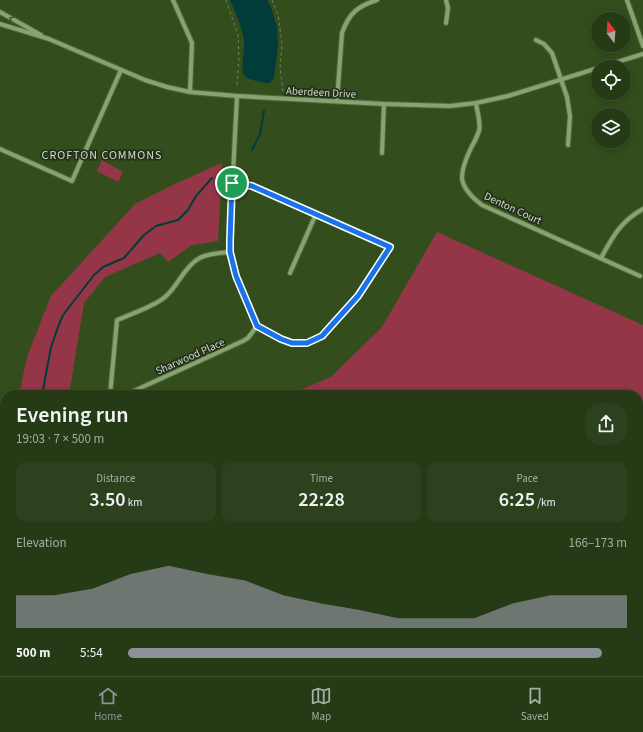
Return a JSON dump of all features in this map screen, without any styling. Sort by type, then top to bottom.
[{"type":"street","points":[[173,0],[192,43],[190,92]]},
{"type":"street","points":[[337,102],[342,33],[345,24],[349,17],[361,6],[377,0]]},
{"type":"street","points":[[446,0],[448,8],[446,23]]},
{"type":"street","points":[[627,0],[643,46]]},
{"type":"street","name":"Aberdeen Drive","points":[[0,12],[49,39],[144,80],[190,92],[337,102],[450,106],[476,103],[508,96],[591,70]]},
{"type":"street","name":"Aberdeen Drive","points":[[0,24],[49,39]]},
{"type":"street","points":[[536,40],[544,44],[552,53],[561,79],[570,116],[568,145]]},
{"type":"street","points":[[624,60],[643,54]]},
{"type":"street","points":[[0,149],[72,181],[121,70]]},
{"type":"street","points":[[232,183],[252,186],[390,247],[358,296],[322,336],[307,343],[292,343],[281,339],[257,326],[236,276],[230,252],[230,232],[232,183],[237,96]]},
{"type":"street","name":"Denton Court","points":[[476,103],[479,129],[478,135],[464,162],[461,176],[462,183],[469,194],[482,204],[640,276]]},
{"type":"street","points":[[382,153],[384,104]]},
{"type":"street","points":[[601,258],[615,233],[623,223],[630,216],[643,209]]},
{"type":"street","points":[[290,274],[316,214]]},
{"type":"street","points":[[111,390],[118,320],[164,298],[171,291],[188,266],[195,260],[211,253],[230,252]]},
{"type":"street","name":"Sharwood Place","points":[[136,390],[243,341],[248,338],[257,326]]},
{"type":"path","points":[[226,0],[238,35],[240,57],[236,86]]},
{"type":"path","points":[[272,0],[278,15],[282,43],[280,67],[283,83],[283,99]]},
{"type":"shaded area","points":[[102,160],[123,172],[118,182],[97,171]]},
{"type":"shaded area","points":[[222,163],[218,241],[192,245],[168,262],[160,253],[105,277],[84,303],[70,390],[20,390],[27,357],[51,296],[135,204]]},
{"type":"shaded area","points":[[437,232],[643,325],[643,390],[299,390],[331,377],[382,327]]},
{"type":"water","points":[[230,0],[267,0],[271,7],[277,27],[278,45],[274,78],[270,83],[252,80],[244,75],[242,68],[244,41]]},
{"type":"waterway","points":[[252,150],[260,134],[264,111]]},
{"type":"waterway","points":[[43,390],[51,347],[63,315],[94,275],[103,267],[124,258],[144,235],[156,226],[178,220],[188,210],[196,196],[212,178]]},
{"type":"district","name":"CROFTON COMMONS","points":[[102,155]]},
{"type":"route","points":[[232,183],[252,186],[390,247],[352,304],[322,336],[314,341],[307,343],[292,343],[281,339],[257,326],[240,288],[230,252],[232,183]]}]
